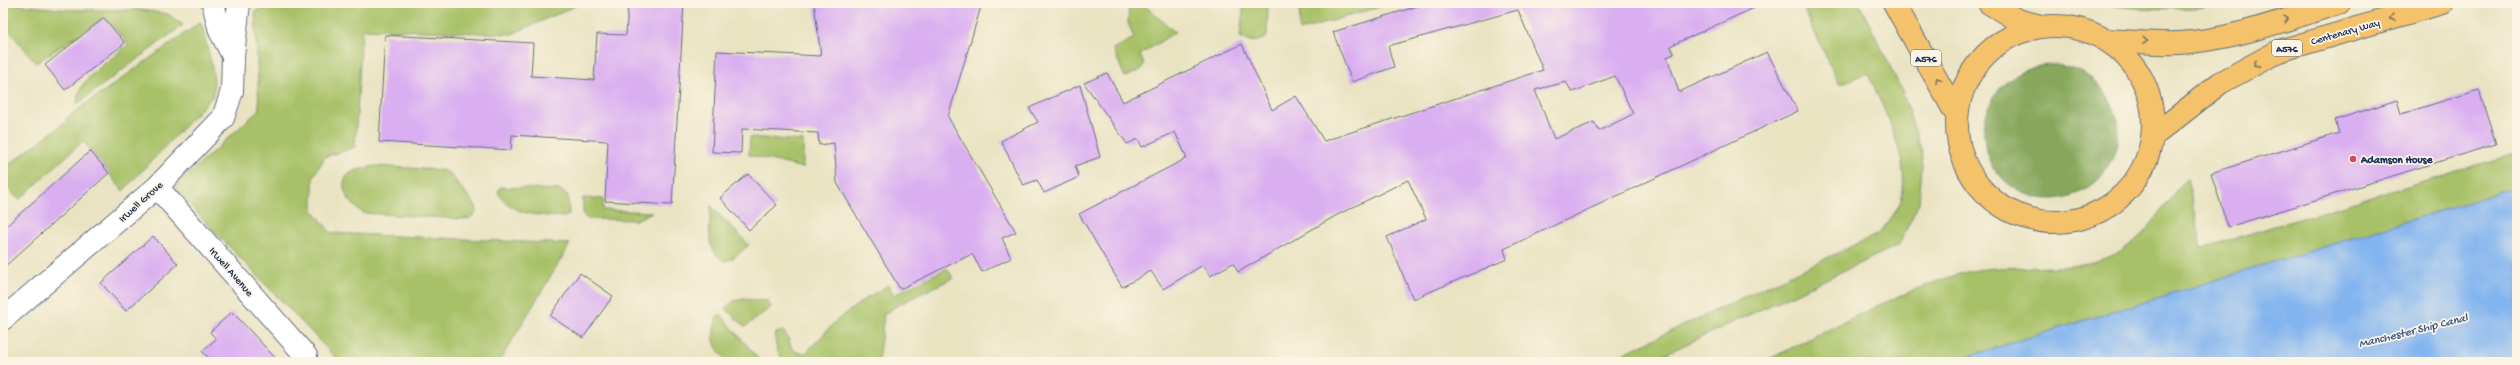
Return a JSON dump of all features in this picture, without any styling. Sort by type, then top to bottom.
[{"type":"main road","name":"A576","points":[[1894,3],[1956,114]]},
{"type":"main road","name":"A576","points":[[1989,3],[2017,20],[2041,26],[2074,28],[2106,40],[2178,43],[2207,40],[2261,27],[2339,3]]},
{"type":"main road","name":"Centenary Way","points":[[2152,137],[2220,83],[2279,51],[2442,3]]},
{"type":"main road","name":"A576","points":[[2041,26],[2010,36],[1983,56],[1965,83],[1956,114],[1959,147],[1972,178],[1990,198],[2013,213],[2039,221],[2065,222],[2091,215],[2114,203],[2132,184],[2146,162],[2152,137],[2152,108],[2143,81],[2128,58],[2106,40]]},
{"type":"street","name":"Irwell Grove","points":[[213,3],[220,31],[233,56]]},
{"type":"street","name":"Irwell Grove","points":[[3,319],[157,187],[223,118],[232,91],[233,56],[239,3]]},
{"type":"street","name":"Irwell Avenue","points":[[157,187],[306,356]]},
{"type":"green space","points":[[3,3],[70,10],[141,10],[168,14],[183,25],[77,104],[78,95],[82,86],[96,70],[128,44],[105,17],[36,63],[3,23]]},
{"type":"green space","points":[[281,3],[582,3],[512,34],[362,29],[355,147],[325,157],[313,177],[313,210],[331,233],[570,244],[499,362],[340,362],[173,188],[259,110],[255,11]]},
{"type":"green space","points":[[1129,3],[1145,3],[1144,5],[1175,32],[1140,55],[1144,64],[1141,70],[1125,77],[1113,49],[1134,38],[1128,23]]},
{"type":"green space","points":[[1244,3],[1268,3],[1267,37],[1253,42],[1240,37]]},
{"type":"green space","points":[[1300,3],[1392,3],[1299,31]]},
{"type":"green space","points":[[1801,3],[1859,3],[1902,91],[1923,156],[1919,203],[1899,245],[1648,362],[1605,362],[1880,233],[1899,206],[1902,196],[1903,181],[1899,149],[1894,133],[1868,73],[1839,84]]},
{"type":"green space","points":[[2094,3],[2258,3],[2196,8],[2155,9]]},
{"type":"green space","points":[[201,22],[213,71],[214,89],[212,97],[123,191],[83,141],[19,200],[3,183],[3,169],[67,121],[65,119]]},
{"type":"green space","points":[[2051,65],[2070,68],[2082,73],[2098,85],[2110,101],[2115,113],[2118,132],[2115,151],[2110,163],[2098,179],[2082,191],[2070,196],[2051,199],[2032,196],[2020,191],[2004,179],[1992,163],[1987,151],[1984,132],[1987,113],[1992,101],[2004,85],[2020,73],[2032,68]]},
{"type":"green space","points":[[750,137],[803,141],[803,168],[749,155]]},
{"type":"green space","points":[[2517,153],[2517,187],[1950,362],[1763,362],[1884,303],[1909,292],[1959,274],[1982,269],[2072,266],[2094,262],[2115,254],[2135,241],[2142,234],[2187,178],[2202,248]]},
{"type":"green space","points":[[374,166],[441,170],[449,173],[476,206],[477,212],[470,218],[462,219],[363,213],[351,202],[345,192],[344,181],[352,172]]},
{"type":"green space","points":[[500,187],[560,190],[568,195],[569,214],[565,217],[546,216],[519,210],[504,200],[498,192]]},
{"type":"green space","points":[[583,198],[603,199],[603,210],[652,212],[636,220],[590,219],[585,217],[583,212]]},
{"type":"green space","points":[[711,206],[749,245],[733,258],[725,261],[718,257],[711,244],[709,229]]},
{"type":"green space","points":[[947,268],[953,278],[898,305],[884,314],[878,362],[786,362],[778,353],[775,341],[776,333],[783,331],[796,352],[806,353],[835,322],[862,301],[888,285],[893,295]]},
{"type":"green space","points":[[743,299],[768,301],[771,307],[745,327],[725,308],[734,301]]},
{"type":"green space","points":[[721,315],[761,362],[728,362],[719,351],[714,341],[714,330],[717,316]]},
{"type":"water","name":"Manchester Ship Canal","points":[[2517,187],[2517,362],[1950,362]]},
{"type":"building","points":[[628,3],[684,3],[672,205],[605,201],[608,141],[512,135],[511,150],[379,142],[385,35],[533,43],[531,76],[594,80],[597,34],[626,35]]},
{"type":"building","points":[[814,3],[982,3],[948,117],[1016,232],[1002,238],[1011,258],[982,272],[972,254],[900,289],[837,183],[834,143],[819,145],[818,133],[742,129],[741,153],[712,152],[717,51],[821,56]]},
{"type":"building","points":[[1428,3],[1765,3],[1670,46],[1674,54],[1667,57],[1679,92],[1767,52],[1798,111],[1504,249],[1507,259],[1413,299],[1387,237],[1426,219],[1408,180],[1337,215],[1238,272],[1233,263],[1210,276],[1203,265],[1163,289],[1151,271],[1122,287],[1079,214],[1187,158],[1175,132],[1142,147],[1138,139],[1127,144],[1084,83],[1107,73],[1123,102],[1242,44],[1272,110],[1296,96],[1324,141],[1543,70],[1518,10],[1388,46],[1394,67],[1352,82],[1333,32]],"holes":[[[1615,76],[1633,114],[1599,131],[1594,122],[1554,139],[1535,90],[1566,82],[1572,92]]]},
{"type":"building","points":[[104,18],[125,43],[65,90],[45,65]]},
{"type":"building","points":[[1080,85],[1100,157],[1075,166],[1079,177],[1044,193],[1037,180],[1023,185],[1001,141],[1038,122],[1029,108]]},
{"type":"building","name":"Adamson House","points":[[2479,90],[2496,144],[2228,227],[2211,173],[2339,133],[2335,120],[2397,100],[2401,114]]},
{"type":"building","points":[[90,151],[109,173],[3,268],[3,229]]},
{"type":"building","points":[[748,174],[777,205],[749,230],[720,198]]},
{"type":"building","points":[[153,236],[178,264],[126,311],[101,283]]},
{"type":"building","points":[[580,273],[613,296],[583,338],[550,316]]},
{"type":"building","points":[[232,312],[279,362],[212,362],[202,351],[216,339],[210,332]]},
{"type":"place","name":"Adamson House","points":[[2353,159]]}]
